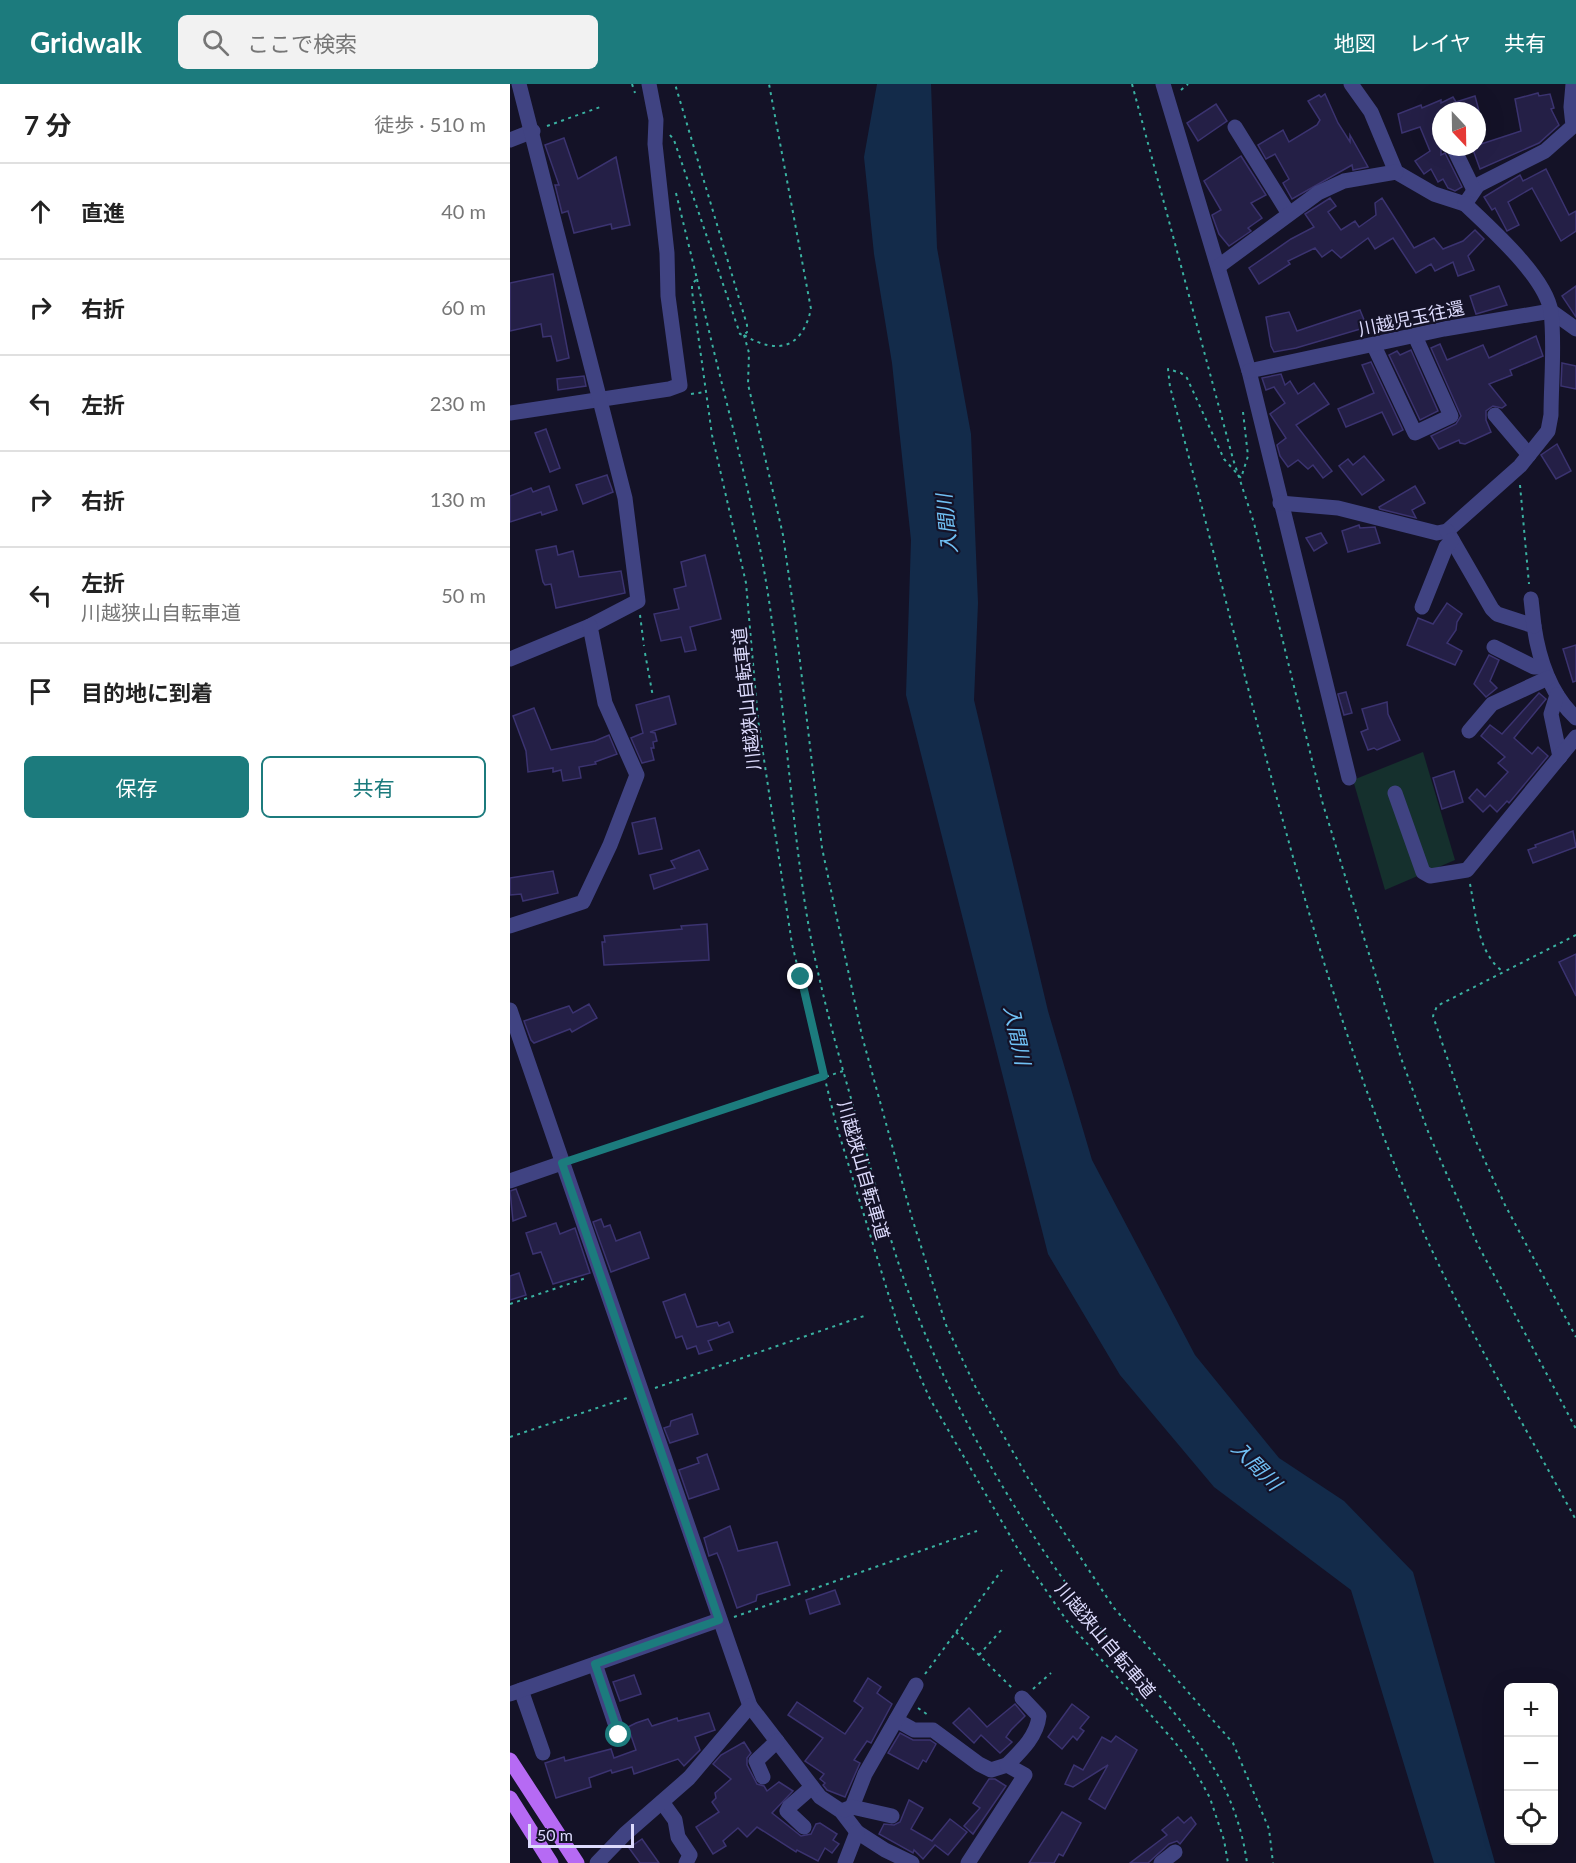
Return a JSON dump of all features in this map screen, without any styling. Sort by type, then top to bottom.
[{"type":"main road","points":[[510,1761],[577,1863]]},
{"type":"main road","points":[[510,1798],[551,1863]]},
{"type":"street","points":[[510,659],[590,626],[638,601],[625,498],[598,398],[533,131],[519,84]]},
{"type":"street","points":[[510,413],[669,389],[680,385],[681,376],[668,297],[667,253],[655,144],[656,120],[649,84]]},
{"type":"street","points":[[1163,84],[1220,266],[1249,371],[1348,778]]},
{"type":"street","points":[[1351,84],[1371,112],[1396,172]]},
{"type":"street","points":[[1465,204],[1474,190],[1489,177],[1545,151],[1575,126],[1571,107],[1573,84]]},
{"type":"street","points":[[1235,127],[1289,214]]},
{"type":"street","points":[[510,140],[533,131]]},
{"type":"street","points":[[1457,156],[1474,190]]},
{"type":"street","points":[[1220,266],[1332,185],[1370,175],[1396,172],[1434,194],[1465,204],[1536,281],[1551,311],[1551,415],[1548,431],[1525,460],[1449,536],[1422,607]]},
{"type":"street","points":[[1551,311],[1576,329]]},
{"type":"street","name":"川越児玉往還","points":[[1249,371],[1415,336],[1551,311]]},
{"type":"street","points":[[1374,346],[1415,433],[1451,416],[1415,336]]},
{"type":"street","points":[[1495,415],[1525,460]]},
{"type":"street","points":[[1280,503],[1338,508],[1449,536],[1492,609],[1534,626]]},
{"type":"street","points":[[1531,599],[1534,626],[1546,672],[1557,695],[1576,718]]},
{"type":"street","points":[[510,926],[583,902],[610,845],[638,775],[604,703],[590,626]]},
{"type":"street","points":[[1494,646],[1546,672]]},
{"type":"street","points":[[1469,730],[1492,704],[1546,672]]},
{"type":"street","points":[[1557,695],[1552,704],[1551,714],[1560,757]]},
{"type":"street","points":[[1395,793],[1423,872],[1430,876],[1467,870],[1576,737]]},
{"type":"street","points":[[510,1010],[750,1706],[820,1797],[847,1809],[892,1816]]},
{"type":"street","points":[[510,1182],[562,1163]]},
{"type":"street","points":[[543,1753],[516,1692],[719,1620]]},
{"type":"street","points":[[595,1664],[619,1735]]},
{"type":"street","points":[[847,1809],[916,1685]]},
{"type":"street","points":[[896,1720],[914,1730],[933,1730],[979,1764],[991,1770],[1007,1765],[1026,1746],[1038,1721],[1039,1716],[1022,1698]]},
{"type":"street","points":[[597,1863],[625,1834],[689,1778],[750,1706]]},
{"type":"street","points":[[763,1777],[756,1761],[777,1742]]},
{"type":"street","points":[[968,1863],[1023,1782],[1025,1775],[1007,1765]]},
{"type":"street","points":[[804,1827],[787,1811],[812,1787]]},
{"type":"street","points":[[662,1802],[675,1820],[678,1837],[690,1855],[686,1863]]},
{"type":"street","points":[[847,1809],[857,1832],[885,1850],[912,1863]]},
{"type":"street","points":[[845,1863],[857,1832]]},
{"type":"street","points":[[1161,1863],[1175,1852]]},
{"type":"path","points":[[675,84],[747,325],[747,332],[744,335],[749,353],[748,384],[783,535],[822,848],[862,1036],[912,1218],[946,1325],[976,1388],[1028,1478],[1114,1608],[1233,1743],[1269,1829],[1273,1863]]},
{"type":"path","points":[[664,135],[671,136],[674,140],[740,334],[758,344],[780,348],[794,341],[807,327],[811,309],[770,84]]},
{"type":"path","points":[[1132,84],[1233,459],[1241,478],[1322,801],[1401,1058],[1429,1134],[1478,1245],[1576,1429]]},
{"type":"path","points":[[533,131],[603,106]]},
{"type":"path","name":"川越狭山自転車道","points":[[675,191],[697,279],[692,284],[692,291],[712,435],[746,583],[759,720],[785,904],[824,1076],[900,1332],[930,1400],[1019,1551],[1067,1621],[1174,1740],[1192,1765],[1210,1798],[1224,1840],[1228,1863]]},
{"type":"path","points":[[697,279],[758,536],[773,624],[792,810],[806,907],[843,1071],[913,1305],[944,1379],[971,1430],[1051,1562],[1090,1616],[1185,1724],[1215,1766],[1240,1826],[1247,1863]]},
{"type":"path","points":[[1241,478],[1224,459],[1187,378],[1181,373],[1168,369],[1170,387],[1223,597],[1333,994],[1392,1159],[1460,1308],[1576,1520]]},
{"type":"path","points":[[687,395],[706,392]]},
{"type":"path","points":[[1241,478],[1248,456],[1242,405]]},
{"type":"path","points":[[1525,460],[1520,489],[1531,599]]},
{"type":"path","points":[[638,601],[644,646]]},
{"type":"path","points":[[645,653],[653,697]]},
{"type":"path","points":[[1467,870],[1485,951],[1490,962],[1502,971]]},
{"type":"path","points":[[1576,935],[1437,1006],[1433,1016],[1474,1137],[1496,1186],[1576,1337]]},
{"type":"path","points":[[562,1163],[803,1082],[843,1071]]},
{"type":"path","points":[[510,1305],[600,1273]]},
{"type":"path","points":[[510,1437],[864,1316]]},
{"type":"path","points":[[719,1620],[977,1532]]},
{"type":"path","points":[[916,1685],[1002,1570]]},
{"type":"path","points":[[979,1655],[1004,1626]]},
{"type":"path","points":[[956,1632],[1022,1698],[1051,1673]]},
{"type":"path","points":[[907,1702],[936,1720]]},
{"type":"green space","points":[[1423,752],[1455,860],[1385,890],[1353,780]]},
{"type":"water","name":"入間川","points":[[877,84],[931,84],[937,248],[971,434],[978,603],[974,700],[1048,1011],[1092,1160],[1195,1355],[1279,1458],[1344,1501],[1413,1572],[1495,1863],[1434,1863],[1351,1590],[1214,1487],[1120,1375],[1048,1254],[906,695],[911,540],[892,363],[874,254],[864,157]]},
{"type":"building","points":[[1538,93],[1539,96],[1550,94],[1554,108],[1551,109],[1559,125],[1539,143],[1480,169],[1475,156],[1486,156],[1486,142],[1521,131],[1515,99]]},
{"type":"building","points":[[1325,94],[1338,123],[1350,142],[1350,135],[1368,167],[1353,170],[1352,165],[1292,199],[1283,183],[1289,179],[1275,154],[1266,159],[1258,145],[1283,130],[1289,142],[1317,125],[1320,120],[1308,101]]},
{"type":"building","points":[[1475,96],[1477,102],[1456,102]]},
{"type":"building","points":[[1453,97],[1456,102],[1443,102]]},
{"type":"building","points":[[1216,104],[1227,121],[1198,141],[1187,123]]},
{"type":"building","points":[[1432,104],[1432,156],[1446,156],[1462,187],[1455,191],[1448,188],[1443,179],[1438,182],[1431,169],[1424,174],[1415,161],[1430,151],[1420,127],[1402,133],[1398,114],[1421,105],[1422,108]]},
{"type":"building","points":[[564,138],[578,179],[616,157],[630,225],[612,229],[611,224],[574,233],[568,211],[562,213],[555,185],[559,185],[545,145]]},
{"type":"building","points":[[1241,156],[1266,195],[1251,203],[1262,218],[1248,228],[1251,231],[1229,246],[1219,234],[1212,215],[1221,210],[1204,181]]},
{"type":"building","points":[[1546,169],[1569,215],[1576,211],[1576,231],[1561,241],[1532,188],[1508,202],[1519,225],[1507,231],[1495,208],[1492,210],[1484,197],[1520,175],[1523,181]]},
{"type":"building","points":[[1330,198],[1336,206],[1328,212],[1341,230],[1355,221],[1359,227],[1376,215],[1375,203],[1382,198],[1414,248],[1434,238],[1443,249],[1463,241],[1475,230],[1484,239],[1468,256],[1474,270],[1458,276],[1453,262],[1435,271],[1431,264],[1416,273],[1393,238],[1375,249],[1368,238],[1341,258],[1332,250],[1322,257],[1315,248],[1288,261],[1290,264],[1259,284],[1249,268],[1291,239],[1314,227],[1305,214]]},
{"type":"building","points":[[553,274],[569,358],[557,361],[551,336],[543,337],[541,324],[510,331],[510,283]]},
{"type":"building","points":[[1499,286],[1507,305],[1476,314],[1470,296]]},
{"type":"building","points":[[1576,286],[1576,317],[1562,296]]},
{"type":"building","points":[[1360,310],[1367,327],[1296,348],[1274,352],[1271,346],[1266,317],[1289,312],[1297,331]]},
{"type":"building","points":[[1536,336],[1543,356],[1510,370],[1512,375],[1489,384],[1506,405],[1502,408],[1493,406],[1486,411],[1486,420],[1491,432],[1465,444],[1460,443],[1459,440],[1439,449],[1431,436],[1456,424],[1461,416],[1431,348],[1440,344],[1447,360],[1483,345],[1489,358]]},
{"type":"building","points":[[1411,350],[1438,411],[1420,420],[1389,355],[1397,351],[1400,355]]},
{"type":"building","points":[[1371,362],[1403,430],[1393,435],[1382,412],[1346,427],[1338,409],[1374,393],[1362,365]]},
{"type":"building","points":[[1562,363],[1576,366],[1576,389],[1561,386]]},
{"type":"building","points":[[1281,374],[1285,385],[1290,381],[1298,394],[1314,383],[1329,404],[1296,425],[1332,471],[1323,478],[1313,465],[1308,469],[1298,460],[1288,467],[1280,456],[1277,445],[1286,438],[1270,414],[1285,403],[1274,387],[1266,390],[1262,378]]},
{"type":"building","points":[[584,376],[586,386],[558,390],[557,379]]},
{"type":"building","points":[[546,429],[560,468],[550,472],[535,433]]},
{"type":"building","points":[[1557,444],[1571,471],[1556,479],[1541,455]]},
{"type":"building","points":[[1364,456],[1384,480],[1362,495],[1339,466],[1348,459],[1353,465]]},
{"type":"building","points":[[607,475],[613,492],[583,504],[576,485]]},
{"type":"building","points":[[549,486],[557,510],[542,515],[541,512],[510,522],[510,496],[531,488],[533,492]]},
{"type":"building","points":[[1415,486],[1425,503],[1412,510],[1416,518],[1380,509],[1379,507]]},
{"type":"building","points":[[1359,525],[1360,528],[1375,527],[1380,543],[1348,552],[1342,531]]},
{"type":"building","points":[[1321,533],[1327,543],[1314,551],[1306,538]]},
{"type":"building","points":[[556,546],[558,555],[573,551],[579,577],[621,571],[625,593],[556,608],[551,584],[545,585],[543,582],[536,550]]},
{"type":"building","points":[[705,555],[721,619],[690,627],[696,650],[685,652],[681,637],[661,641],[654,614],[679,609],[674,589],[686,586],[681,562]]},
{"type":"building","points":[[1447,603],[1462,614],[1457,622],[1456,630],[1447,643],[1462,651],[1455,665],[1407,645],[1418,618],[1433,624]]},
{"type":"building","points":[[1576,645],[1576,681],[1573,682],[1563,649]]},
{"type":"building","points":[[1489,655],[1499,660],[1490,681],[1497,688],[1486,697],[1474,684]]},
{"type":"building","points":[[1346,692],[1352,713],[1344,715],[1338,694]]},
{"type":"building","points":[[1539,693],[1546,699],[1514,738],[1532,754],[1538,747],[1548,756],[1509,803],[1507,801],[1497,812],[1490,805],[1483,812],[1469,798],[1477,789],[1485,797],[1508,772],[1498,763],[1505,757],[1481,736],[1490,725],[1502,734]]},
{"type":"building","points":[[669,696],[676,724],[650,732],[655,733],[657,741],[653,742],[654,748],[651,748],[654,760],[642,763],[631,738],[643,733],[636,705]]},
{"type":"building","points":[[1387,702],[1388,714],[1400,740],[1377,750],[1374,748],[1368,750],[1361,732],[1368,729],[1362,709]]},
{"type":"building","points":[[534,708],[551,750],[595,741],[609,735],[617,754],[595,762],[596,764],[579,767],[581,778],[563,781],[561,770],[553,772],[553,768],[528,772],[526,751],[513,716]]},
{"type":"building","points":[[1454,771],[1463,802],[1442,809],[1433,778]]},
{"type":"building","points":[[655,818],[662,849],[639,854],[632,823]]},
{"type":"building","points":[[1573,831],[1576,847],[1533,863],[1528,850],[1536,847],[1535,845]]},
{"type":"building","points":[[699,850],[708,869],[654,889],[650,875],[675,868],[671,861]]},
{"type":"building","points":[[553,871],[558,893],[523,901],[521,894],[510,895],[510,878]]},
{"type":"building","points":[[707,924],[709,960],[604,965],[602,942],[605,942],[604,936],[682,929],[681,926]]},
{"type":"building","points":[[1576,954],[1576,996],[1559,962]]},
{"type":"building","points":[[589,1004],[597,1018],[572,1032],[570,1029],[534,1043],[531,1040],[524,1021],[569,1006],[573,1013]]},
{"type":"building","points":[[516,1189],[526,1216],[513,1221],[510,1191]]},
{"type":"building","points":[[601,1219],[604,1227],[610,1225],[616,1241],[640,1232],[649,1258],[611,1272],[593,1222]]},
{"type":"building","points":[[556,1223],[560,1234],[575,1228],[590,1273],[553,1284],[541,1252],[533,1254],[526,1233]]},
{"type":"building","points":[[519,1273],[526,1295],[510,1300],[510,1276]]},
{"type":"building","points":[[685,1294],[697,1327],[717,1322],[719,1326],[729,1322],[733,1332],[708,1341],[712,1350],[699,1354],[696,1346],[687,1349],[682,1336],[676,1338],[663,1302]]},
{"type":"building","points":[[692,1414],[698,1434],[670,1443],[664,1428],[670,1426],[671,1421]]},
{"type":"building","points":[[707,1454],[719,1489],[689,1499],[679,1470],[699,1463],[697,1458]]},
{"type":"building","points":[[730,1526],[738,1551],[777,1542],[790,1585],[757,1595],[756,1601],[737,1608],[717,1553],[709,1556],[704,1538]]},
{"type":"building","points":[[835,1590],[840,1604],[810,1614],[806,1600]]},
{"type":"building","points":[[634,1675],[641,1694],[620,1701],[613,1682]]},
{"type":"building","points":[[868,1678],[881,1687],[877,1693],[892,1704],[871,1743],[867,1741],[854,1760],[860,1763],[845,1797],[827,1790],[823,1785],[825,1783],[820,1779],[824,1774],[805,1761],[823,1738],[788,1715],[797,1702],[845,1734],[863,1708],[854,1701]]},
{"type":"building","points":[[1015,1704],[1025,1716],[1006,1737],[1012,1742],[1000,1753],[981,1735],[974,1743],[953,1723],[969,1708],[987,1727]]},
{"type":"building","points":[[1072,1704],[1089,1717],[1080,1728],[1084,1731],[1077,1740],[1073,1736],[1062,1749],[1048,1737]]},
{"type":"building","points":[[709,1713],[715,1730],[695,1737],[700,1750],[684,1766],[678,1759],[634,1774],[632,1767],[612,1773],[611,1770],[589,1778],[591,1787],[556,1798],[545,1763],[564,1757],[565,1761],[611,1749],[614,1758],[636,1750],[628,1727],[636,1723],[648,1719],[652,1726],[677,1718],[678,1721]]},
{"type":"building","points":[[900,1733],[913,1740],[930,1740],[936,1744],[926,1762],[923,1760],[918,1769],[888,1753]]},
{"type":"building","points":[[1116,1736],[1137,1750],[1105,1809],[1089,1799],[1108,1765],[1073,1787],[1065,1784],[1074,1765],[1083,1770],[1102,1737],[1111,1742]]},
{"type":"building","points":[[744,1742],[751,1753],[747,1758],[747,1765],[757,1784],[764,1786],[767,1791],[779,1782],[793,1791],[772,1813],[801,1836],[811,1834],[816,1824],[820,1823],[837,1834],[833,1840],[839,1844],[832,1853],[825,1848],[818,1861],[797,1850],[796,1852],[757,1827],[747,1837],[738,1828],[723,1841],[726,1846],[713,1854],[696,1827],[719,1812],[712,1802],[716,1798],[715,1793],[731,1779],[713,1764],[721,1755]]},
{"type":"building","points":[[989,1779],[995,1779],[1006,1786],[973,1834],[964,1826],[980,1808],[973,1803]]},
{"type":"building","points":[[909,1800],[923,1808],[911,1829],[932,1841],[950,1819],[967,1832],[948,1855],[935,1845],[923,1859],[914,1850],[913,1853],[879,1834],[884,1824],[894,1825],[900,1822]]},
{"type":"building","points":[[1062,1812],[1081,1823],[1063,1856],[1059,1854],[1054,1863],[1029,1863]]},
{"type":"building","points":[[1178,1817],[1184,1823],[1191,1817],[1196,1824],[1180,1844],[1177,1841],[1169,1844],[1148,1863],[1130,1863],[1167,1835],[1162,1830]]},
{"type":"building","points":[[642,1839],[659,1863],[640,1863],[629,1848]]},
{"type":"route","points":[[619,1735],[595,1664],[719,1620],[562,1163],[824,1076],[801,977]]}]
